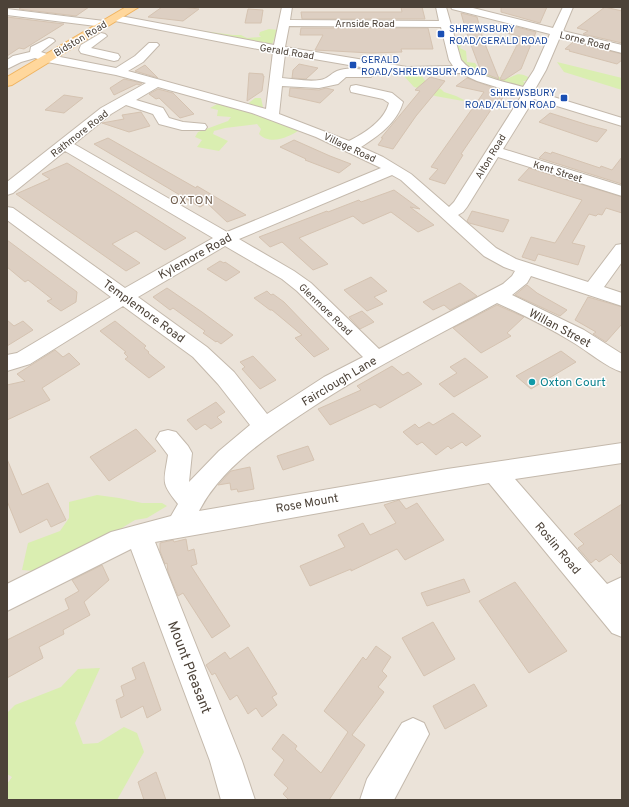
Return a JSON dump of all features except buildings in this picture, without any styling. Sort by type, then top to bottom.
[{"type":"main road","name":"Bidston Road","points":[[9,80],[39,55],[107,26],[134,7]]},
{"type":"street","points":[[272,115],[280,41],[287,7]]},
{"type":"street","points":[[441,7],[456,60],[462,69],[468,73],[486,80],[622,122]]},
{"type":"street","name":"Lorne Road","points":[[456,7],[622,49]]},
{"type":"street","name":"Alton Road","points":[[446,214],[456,209],[461,204],[494,151],[540,70],[568,7]]},
{"type":"street","name":"Gerald Road","points":[[7,12],[279,50],[407,71],[462,69]]},
{"type":"street","points":[[51,17],[44,21],[70,25],[65,31]]},
{"type":"street","name":"Arnside Road","points":[[284,23],[446,24]]},
{"type":"street","points":[[107,26],[84,50],[121,65],[139,59],[147,45]]},
{"type":"street","points":[[7,65],[17,59],[39,55],[38,48],[49,41]]},
{"type":"street","name":"Village Road","points":[[13,49],[39,55],[121,65],[156,83],[272,115],[296,124],[350,147],[406,177],[490,252],[510,263],[622,300]]},
{"type":"street","points":[[276,82],[319,84],[333,81],[339,75],[344,73],[400,77]]},
{"type":"street","name":"Rathmore Road","points":[[7,190],[106,110],[156,83]]},
{"type":"street","points":[[350,147],[370,136],[395,109],[396,102],[387,96],[356,89]]},
{"type":"street","points":[[124,100],[158,111],[164,121],[182,126],[200,127]]},
{"type":"street","name":"Glenmore Road","points":[[64,144],[224,239],[288,275],[304,287],[376,358]]},
{"type":"street","name":"Kent Street","points":[[494,151],[622,191]]},
{"type":"street","name":"Kylemore Road","points":[[7,363],[23,358],[224,239],[393,169]]},
{"type":"street","name":"Templemore Road","points":[[7,212],[210,360],[264,427]]},
{"type":"street","points":[[592,290],[622,249]]},
{"type":"street","name":"Fairclough Lane","points":[[179,526],[198,489],[227,458],[264,427],[332,383],[376,358],[510,288],[520,278],[525,268]]},
{"type":"street","name":"Willan Street","points":[[497,295],[574,334],[610,355],[622,364]]},
{"type":"street","points":[[168,439],[180,453],[176,484],[191,502]]},
{"type":"street","name":"Rose Mount","points":[[10,591],[120,540],[139,535],[179,526],[494,472],[622,453]]},
{"type":"street","name":"Roslin Road","points":[[494,472],[612,596],[622,623]]},
{"type":"street","name":"Mount Pleasant","points":[[139,535],[226,762],[238,800]]},
{"type":"street","points":[[377,800],[379,791],[413,734]]},
{"type":"shaded area","points":[[7,7],[622,7],[622,800],[7,800]]},
{"type":"green space","points":[[269,29],[279,30],[279,34],[274,39],[272,45],[196,30],[241,35],[247,38],[261,37],[259,35],[260,32]]},
{"type":"green space","points":[[456,42],[462,42],[460,48],[466,51],[467,62],[475,63],[481,71],[503,78],[521,74],[530,78],[529,81],[523,81],[526,84],[525,87],[520,88],[477,76],[462,67],[451,49]]},
{"type":"green space","points":[[557,62],[622,78],[622,90],[564,72]]},
{"type":"green space","points":[[414,72],[421,75],[429,86],[441,89],[444,92],[464,100],[435,96],[414,87],[404,76]]},
{"type":"green space","points":[[255,98],[261,98],[263,107],[249,112],[301,129],[291,135],[274,140],[264,138],[259,134],[261,129],[257,124],[225,128],[214,131],[213,134],[228,141],[219,151],[197,147],[202,140],[195,137],[198,132],[228,121],[231,117],[217,116],[218,110],[210,108],[219,103],[245,106]]},
{"type":"green space","points":[[97,495],[142,503],[162,503],[167,506],[147,518],[135,520],[107,537],[34,571],[22,570],[28,543],[60,531],[69,518],[69,502]]},
{"type":"green space","points":[[100,668],[75,723],[83,744],[98,743],[124,727],[137,733],[144,752],[117,800],[7,800],[7,784],[12,777],[7,774],[7,713],[15,705],[61,687],[78,669]]},
{"type":"place","name":"SHREWSBURY ROAD/GERALD ROAD","points":[[441,34]]},
{"type":"place","name":"GERALD ROAD/SHREWSBURY ROAD","points":[[353,65]]},
{"type":"place","name":"SHREWSBURY ROAD/ALTON ROAD","points":[[564,98]]},
{"type":"place","name":"Oxton Court","points":[[532,382]]},
{"type":"district","name":"OXTON","points":[[192,200]]}]
